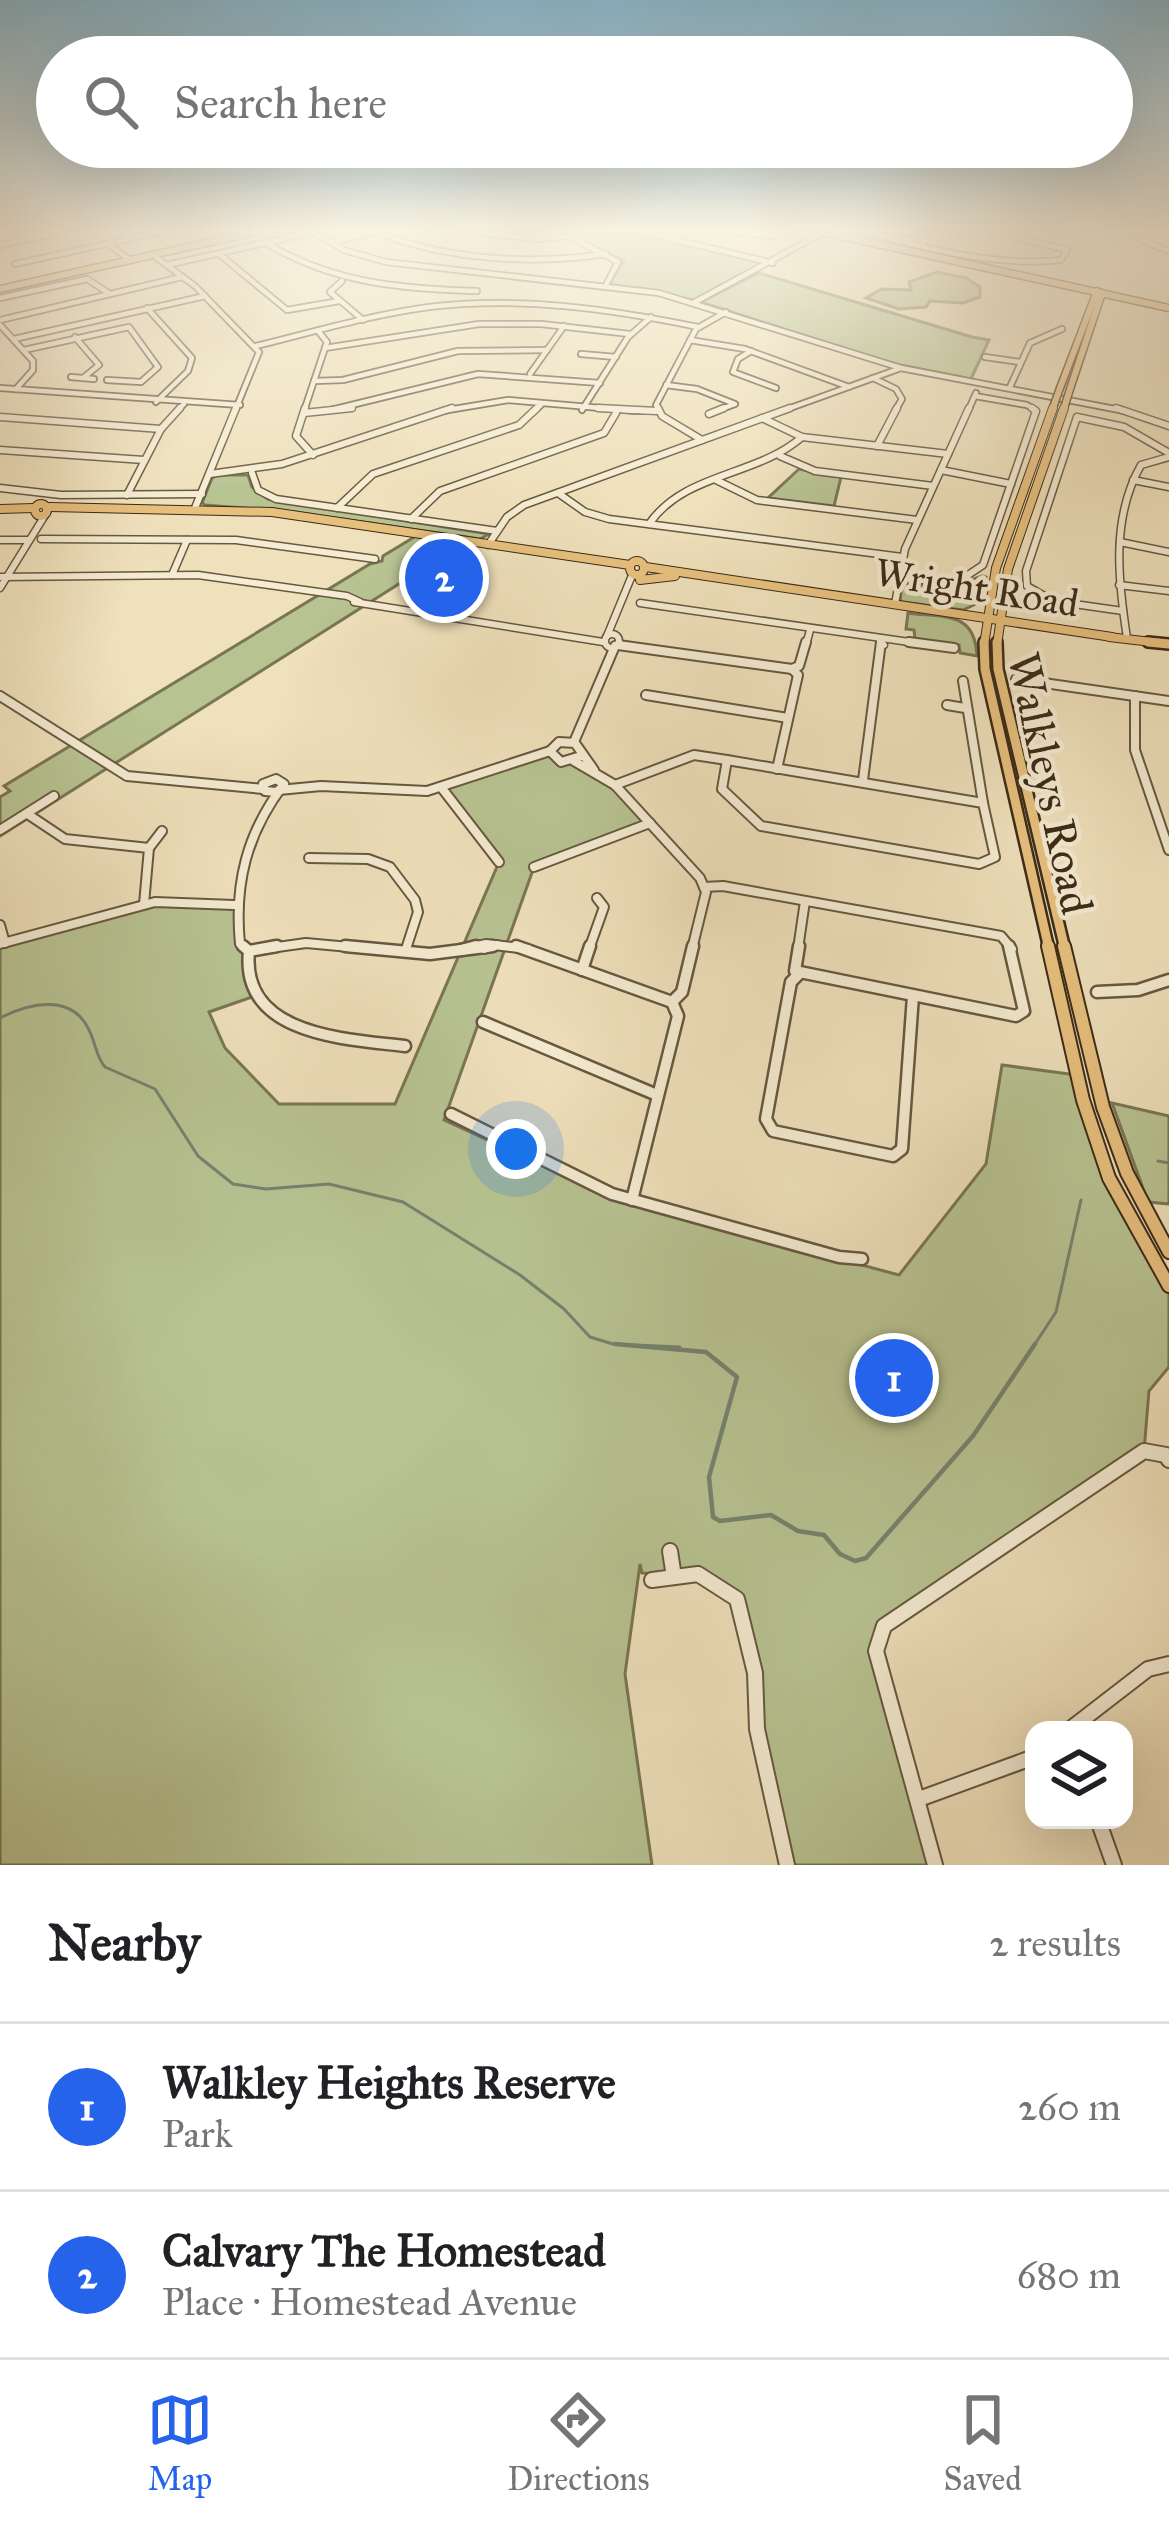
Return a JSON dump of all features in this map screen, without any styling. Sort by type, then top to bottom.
[{"type":"main road","name":"Walkleys Road","points":[[1086,318],[992,625],[989,688],[1083,1100],[1117,1194],[1169,1286]]},
{"type":"main road","name":"Walkleys Road","points":[[1065,388],[1090,318]]},
{"type":"main road","name":"Walkleys Road","points":[[1060,404],[987,605],[1001,683],[1103,1107],[1135,1190],[1169,1252]]},
{"type":"main road","name":"Wright Road","points":[[34,512],[195,508],[312,516],[654,575],[741,579]]},
{"type":"main road","points":[[0,510],[34,512]]},
{"type":"main road","name":"Wright Road","points":[[637,571],[834,593],[992,625]]},
{"type":"main road","name":"Wright Road","points":[[834,593],[960,616]]},
{"type":"main road","points":[[1001,602],[1020,624]]},
{"type":"main road","points":[[960,616],[987,605]]},
{"type":"main road","points":[[960,616],[992,625],[1020,624]]},
{"type":"main road","name":"Wright Road","points":[[1020,624],[1169,644]]},
{"type":"street","points":[[14,339],[104,318]]},
{"type":"street","points":[[156,318],[192,358],[188,371],[156,402]]},
{"type":"street","points":[[195,508],[260,356],[228,318]]},
{"type":"street","points":[[256,346],[375,318]]},
{"type":"street","points":[[583,410],[630,334],[650,318]]},
{"type":"street","points":[[656,318],[698,327]]},
{"type":"street","points":[[657,411],[698,327],[715,318]]},
{"type":"street","points":[[745,318],[901,368],[1108,405],[1169,426]]},
{"type":"street","points":[[0,322],[34,366],[16,389]]},
{"type":"street","points":[[325,349],[453,326],[564,326],[630,334]]},
{"type":"street","points":[[530,374],[564,326]]},
{"type":"street","points":[[24,350],[130,328],[159,363],[142,384],[111,382]]},
{"type":"street","points":[[1010,387],[1030,342],[1062,329]]},
{"type":"street","points":[[313,455],[296,436],[327,340],[319,331]]},
{"type":"street","points":[[75,337],[99,365],[83,378]]},
{"type":"street","points":[[690,340],[751,351],[849,387]]},
{"type":"street","points":[[314,381],[346,379],[458,351],[548,350]]},
{"type":"street","points":[[751,351],[740,357],[733,372],[776,388]]},
{"type":"street","points":[[581,354],[616,357]]},
{"type":"street","points":[[985,357],[1020,362]]},
{"type":"street","points":[[489,544],[515,510],[901,368]]},
{"type":"street","points":[[304,412],[346,410],[465,376],[530,374],[600,382]]},
{"type":"street","points":[[71,377],[94,379]]},
{"type":"street","points":[[873,379],[896,389],[902,399],[877,446]]},
{"type":"street","points":[[895,604],[902,557],[981,382]]},
{"type":"street","points":[[667,385],[697,389],[735,404],[709,414]]},
{"type":"street","points":[[0,388],[240,405]]},
{"type":"street","points":[[898,578],[946,584],[976,575],[1035,410],[975,396]]},
{"type":"street","points":[[210,474],[252,473],[485,402],[616,413],[657,411],[702,440]]},
{"type":"street","points":[[127,494],[161,429],[184,404]]},
{"type":"street","points":[[337,508],[369,476],[519,425],[541,405]]},
{"type":"street","points":[[411,519],[440,491],[604,433],[616,413]]},
{"type":"street","points":[[0,417],[161,429]]},
{"type":"street","points":[[1123,611],[1046,598],[1028,586],[1026,571],[1077,417],[1124,427],[1169,455]]},
{"type":"street","points":[[762,418],[802,437],[948,454]]},
{"type":"street","points":[[650,524],[661,504],[780,456],[802,437]]},
{"type":"street","points":[[0,451],[144,460]]},
{"type":"street","points":[[1127,638],[1119,585],[1120,542],[1133,480],[1143,463],[1169,455]]},
{"type":"street","points":[[780,456],[811,471],[933,486]]},
{"type":"street","points":[[941,470],[1012,484]]},
{"type":"street","points":[[252,473],[257,488],[269,497],[497,531]]},
{"type":"street","points":[[716,480],[758,500],[917,520]]},
{"type":"street","points":[[1133,480],[1169,487]]},
{"type":"street","points":[[0,488],[61,495],[202,494]]},
{"type":"street","points":[[558,493],[591,514],[902,557]]},
{"type":"street","points":[[0,588],[2,577],[48,510]]},
{"type":"street","points":[[26,540],[34,512]]},
{"type":"street","points":[[41,539],[236,541],[375,559]]},
{"type":"street","points":[[0,540],[26,540]]},
{"type":"street","points":[[172,575],[187,540]]},
{"type":"street","points":[[1120,542],[1169,552]]},
{"type":"street","points":[[551,754],[569,742],[637,571]]},
{"type":"street","points":[[2,577],[205,576],[792,669],[799,666],[810,630]]},
{"type":"street","points":[[1119,585],[1169,591]]},
{"type":"street","points":[[640,603],[666,603],[880,640],[907,637],[954,649]]},
{"type":"street","points":[[863,780],[884,645],[880,640]]},
{"type":"street","points":[[777,769],[798,675],[792,669]]},
{"type":"street","points":[[1016,680],[1169,701]]},
{"type":"street","points":[[727,760],[722,789],[761,826],[980,865],[992,862],[995,856],[963,681]]},
{"type":"street","points":[[646,695],[660,703],[788,718]]},
{"type":"street","points":[[0,696],[82,746],[89,756],[137,779],[264,788],[276,779],[280,788]]},
{"type":"street","points":[[1136,696],[1136,750],[1169,850]]},
{"type":"street","points":[[947,705],[965,708]]},
{"type":"street","points":[[569,742],[582,749],[577,759]]},
{"type":"street","points":[[632,1200],[678,1016],[672,1002],[536,952],[496,945],[484,951],[456,952],[302,942],[249,951],[240,944],[234,905],[248,846],[265,805],[280,788],[417,791],[519,759],[551,754],[577,759],[615,784],[704,887],[705,903],[682,992],[672,1002]]},
{"type":"street","points":[[615,784],[694,755],[983,803]]},
{"type":"street","points":[[441,787],[499,862]]},
{"type":"street","points":[[264,788],[265,805]]},
{"type":"street","points":[[0,830],[54,796]]},
{"type":"street","points":[[29,815],[64,838],[149,848]]},
{"type":"street","points":[[534,867],[650,823]]},
{"type":"street","points":[[149,848],[161,831]]},
{"type":"street","points":[[144,904],[142,878],[152,854],[149,848]]},
{"type":"street","points":[[309,858],[368,860],[390,867],[415,900],[418,912],[406,950]]},
{"type":"street","points":[[704,887],[723,886],[1000,936],[1013,951],[1024,1011],[1016,1016],[800,973]]},
{"type":"street","points":[[582,970],[604,907],[596,898]]},
{"type":"street","points":[[800,973],[794,961],[805,901]]},
{"type":"street","points":[[0,925],[2,944],[144,904],[234,905]]},
{"type":"street","points":[[249,951],[246,964],[261,1004],[279,1019],[303,1030],[405,1046]]},
{"type":"street","points":[[800,973],[791,982],[766,1119],[773,1131],[892,1156],[902,1149],[913,996]]},
{"type":"street","points":[[1097,992],[1126,992],[1168,983]]},
{"type":"street","points":[[483,1022],[657,1095]]},
{"type":"street","points":[[451,1114],[612,1195],[838,1257],[862,1259]]},
{"type":"street","points":[[935,1865],[877,1652],[884,1626],[1144,1451],[1166,1455],[1169,1460]]},
{"type":"street","points":[[670,1551],[674,1577]]},
{"type":"street","points":[[652,1580],[698,1574],[736,1600],[755,1673],[757,1729],[787,1865]]},
{"type":"street","points":[[1081,1721],[1148,1669],[1169,1664]]},
{"type":"street","points":[[919,1799],[1025,1760]]},
{"type":"street","points":[[1101,1829],[1114,1865]]},
{"type":"green space","points":[[750,318],[909,318],[989,340],[971,379],[885,362]]},
{"type":"green space","points":[[799,469],[841,477],[834,506],[768,498]]},
{"type":"green space","points":[[248,475],[252,487],[268,499],[489,534],[480,539],[294,512],[205,505],[212,478]]},
{"type":"green space","points":[[416,536],[462,544],[0,836],[0,797],[10,791],[4,786],[382,561]]},
{"type":"green space","points":[[986,577],[980,602],[963,610],[900,602],[902,583],[948,588]]},
{"type":"green space","points":[[908,613],[964,624],[971,631],[977,656],[960,653],[959,645],[915,639],[914,630],[906,629]]},
{"type":"green space","points":[[550,751],[594,770],[650,823],[534,867],[444,1120],[613,1198],[899,1275],[986,1164],[1002,1065],[1077,1075],[1117,1194],[1169,1285],[1169,1367],[1149,1391],[1144,1451],[884,1626],[877,1652],[937,1865],[788,1865],[737,1600],[698,1574],[642,1573],[640,1564],[625,1674],[652,1865],[0,1865],[0,945],[155,902],[234,905],[240,943],[258,995],[209,1012],[225,1048],[279,1104],[395,1104],[499,862],[437,789]]},
{"type":"green space","points":[[1112,1103],[1169,1116],[1169,1204],[1148,1202]]},
{"type":"waterway","points":[[0,1018],[36,1005],[72,1010],[89,1030],[105,1067],[155,1089],[198,1156],[233,1184],[266,1189],[329,1184],[403,1202],[520,1275],[564,1309],[590,1337],[617,1344]]},
{"type":"waterway","points":[[1158,1161],[1169,1163]]},
{"type":"waterway","points":[[1034,1346],[1056,1312],[1081,1200]]},
{"type":"waterway","points":[[617,1344],[680,1347]]},
{"type":"waterway","points":[[617,1344],[706,1352],[737,1377],[709,1477],[713,1517],[720,1521],[771,1515],[798,1531],[824,1535],[840,1554],[855,1561],[866,1558],[973,1436],[1034,1346]]},
{"type":"place","name":"Calvary The Homestead","points":[[444,578]]},
{"type":"place","name":"Walkley Heights Reserve","points":[[894,1378]]}]
